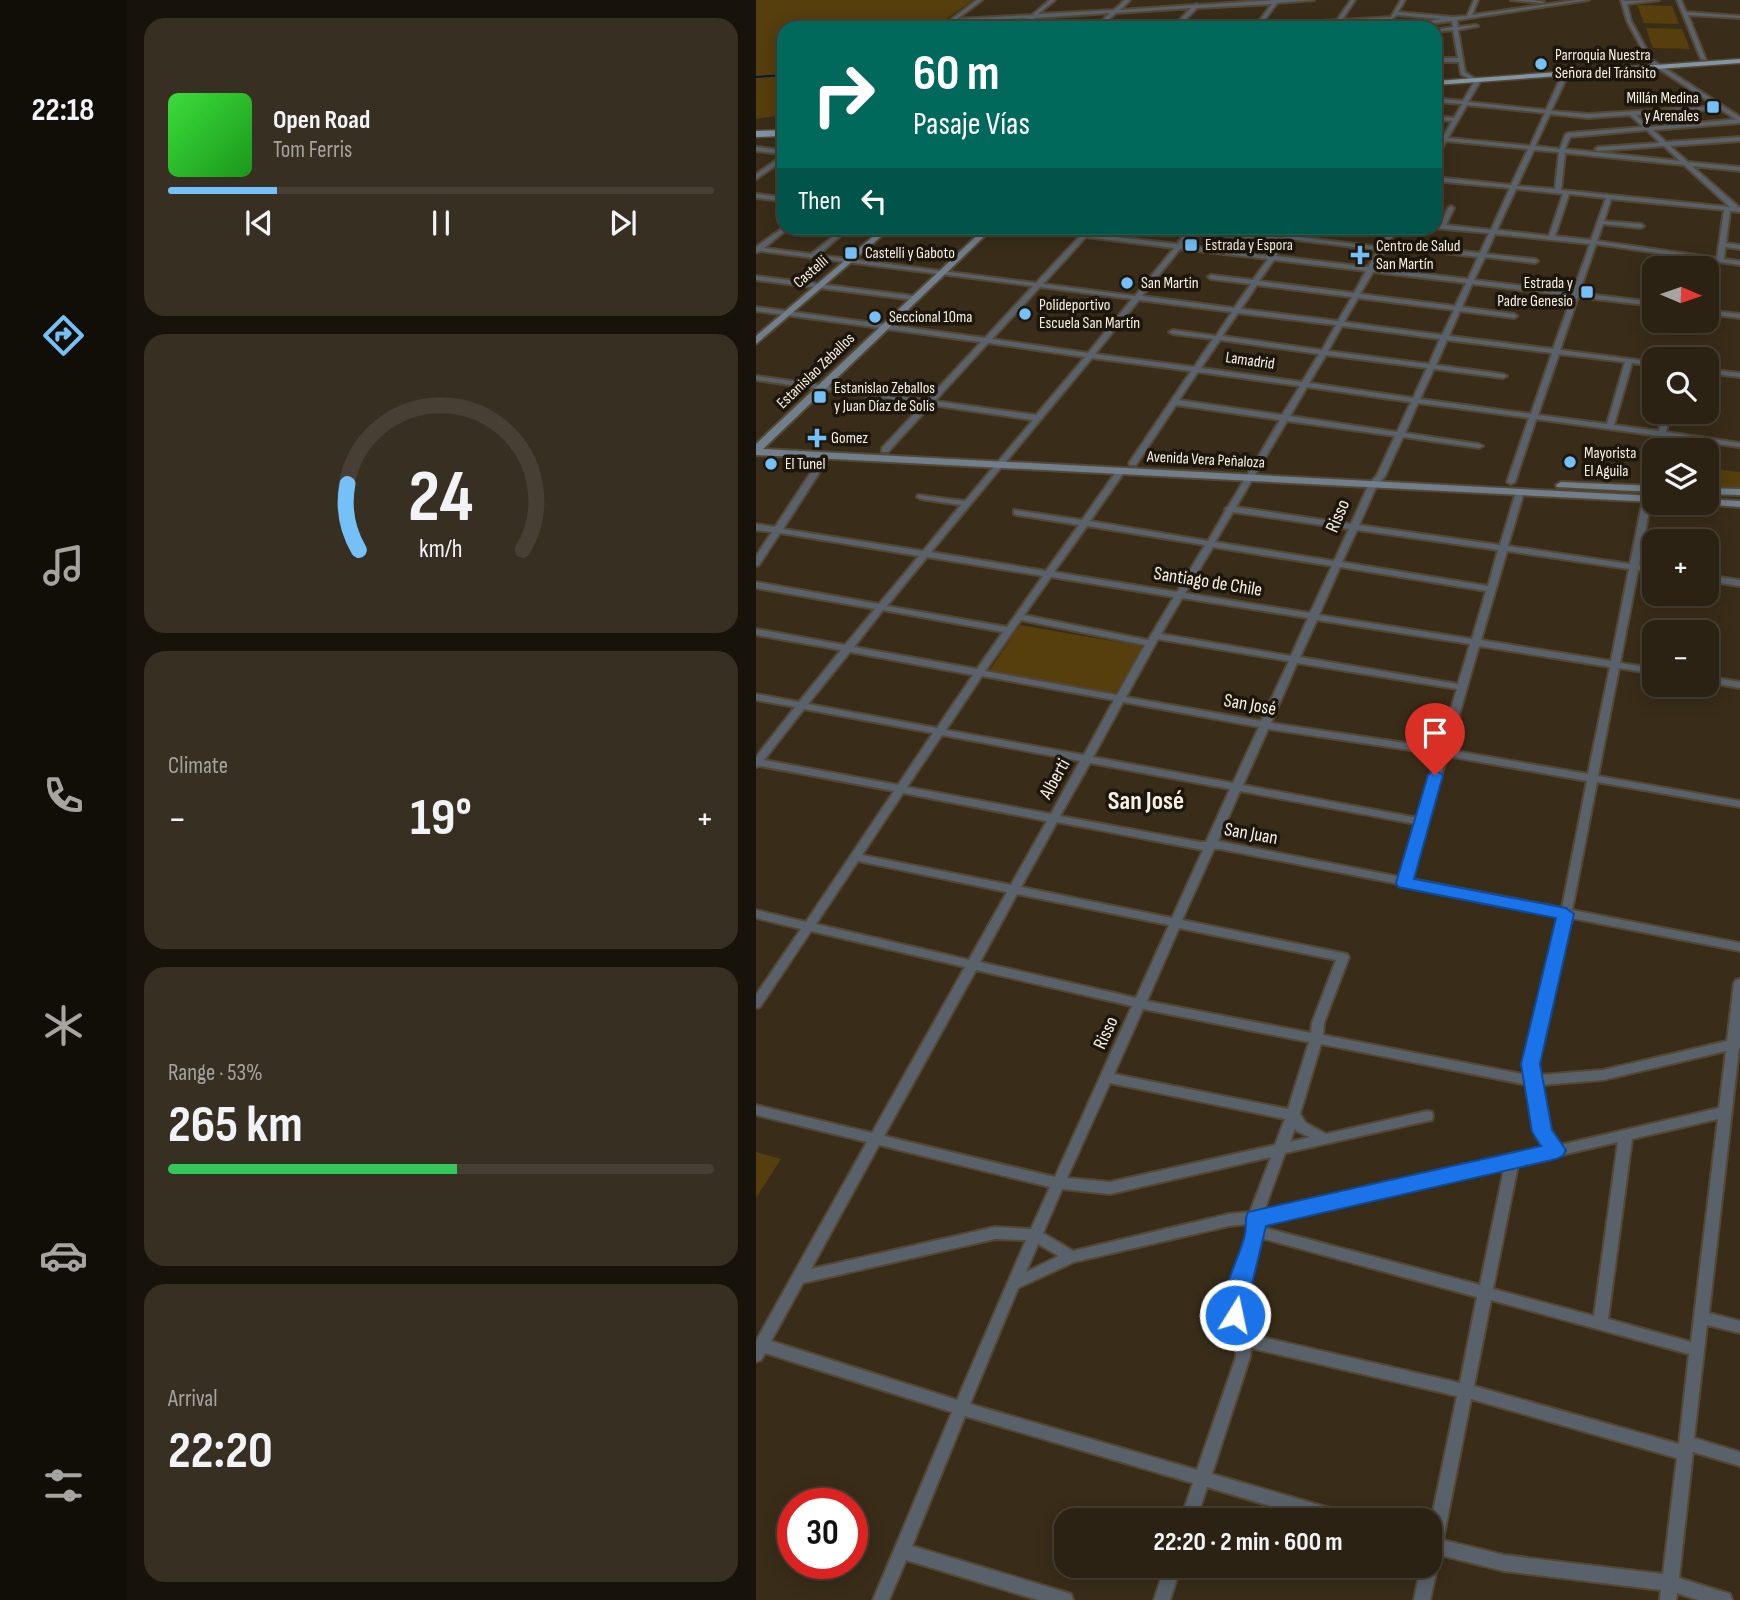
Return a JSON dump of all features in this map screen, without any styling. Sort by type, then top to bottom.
[{"type":"main road","points":[[1654,64],[1740,59]]},
{"type":"main road","points":[[1442,80],[1740,59]]},
{"type":"main road","points":[[756,128],[777,130]]},
{"type":"main road","points":[[756,134],[777,131]]},
{"type":"main road","name":"Castelli","points":[[756,341],[879,235]]},
{"type":"main road","name":"Estanislao Zeballos","points":[[758,447],[982,235]]},
{"type":"main road","name":"Avenida Vera Peñaloza","points":[[758,447],[885,450],[1121,471],[1252,473]]},
{"type":"main road","name":"Avenida Vera Peñaloza","points":[[758,447],[826,456],[1133,463],[1520,492],[1642,494]]},
{"type":"main road","name":"Avenida Vera Peñaloza","points":[[1377,480],[1511,482],[1642,493]]},
{"type":"main road","points":[[1719,491],[1740,492]]},
{"type":"main road","points":[[1719,503],[1740,504]]},
{"type":"street","points":[[951,21],[981,0]]},
{"type":"street","points":[[1027,21],[1053,0]]},
{"type":"street","points":[[1104,21],[1128,0]]},
{"type":"street","points":[[1181,21],[1202,0]]},
{"type":"street","points":[[951,21],[1312,0]]},
{"type":"street","points":[[1339,21],[1353,0]]},
{"type":"street","points":[[1391,21],[1403,0]]},
{"type":"street","points":[[1469,17],[1476,0]]},
{"type":"street","points":[[1513,0],[1550,3]]},
{"type":"street","points":[[1439,21],[1550,3],[1587,0]]},
{"type":"street","points":[[1657,0],[1624,1],[1629,21],[1654,64],[1740,121]]},
{"type":"street","points":[[1679,0],[1704,59]]},
{"type":"street","points":[[1260,21],[1276,1]]},
{"type":"street","points":[[1684,13],[1740,17]]},
{"type":"street","points":[[1339,21],[1394,16],[1454,19]]},
{"type":"street","points":[[1442,144],[1476,84],[1470,78],[1462,60],[1454,19]]},
{"type":"street","points":[[1442,30],[1476,26]]},
{"type":"street","points":[[1442,60],[1462,60]]},
{"type":"street","name":"Risso","points":[[881,1600],[1057,1183],[1141,1004],[1354,528],[1495,232],[1549,112],[1562,71]]},
{"type":"street","points":[[1442,101],[1588,116],[1721,107]]},
{"type":"street","points":[[1632,114],[1739,210]]},
{"type":"street","points":[[1442,119],[1455,120]]},
{"type":"street","points":[[1550,238],[1562,192],[1562,150],[1568,135],[1740,121]]},
{"type":"street","points":[[1442,139],[1740,169]]},
{"type":"street","points":[[1582,152],[1740,139]]},
{"type":"street","points":[[756,149],[777,153]]},
{"type":"street","points":[[756,177],[777,160]]},
{"type":"street","points":[[1442,180],[1739,210]]},
{"type":"street","points":[[756,196],[777,198]]},
{"type":"street","points":[[1511,482],[1609,197]]},
{"type":"street","points":[[1442,220],[1451,208]]},
{"type":"street","points":[[1720,261],[1727,209]]},
{"type":"street","points":[[1600,222],[1642,226]]},
{"type":"street","points":[[1442,226],[1593,242],[1740,263]]},
{"type":"street","points":[[757,250],[777,235]]},
{"type":"street","points":[[813,256],[838,235]]},
{"type":"street","points":[[885,450],[1083,235]]},
{"type":"street","points":[[1092,235],[1642,302]]},
{"type":"street","points":[[757,762],[800,705],[927,555],[1187,235]]},
{"type":"street","points":[[1240,235],[1535,261]]},
{"type":"street","points":[[1133,463],[1286,235]]},
{"type":"street","name":"Alberti","points":[[759,1350],[1153,639],[1306,383],[1390,235]]},
{"type":"street","points":[[1722,245],[1740,247]]},
{"type":"street","points":[[757,250],[1642,362]]},
{"type":"street","points":[[1211,277],[1514,316]]},
{"type":"street","points":[[756,278],[914,299]]},
{"type":"street","name":"Lamadrid","points":[[756,309],[1534,414],[1740,445]]},
{"type":"street","points":[[1719,314],[1740,316]]},
{"type":"street","points":[[1173,332],[1503,376]]},
{"type":"street","points":[[1611,426],[1629,360]]},
{"type":"street","points":[[1719,373],[1740,375]]},
{"type":"street","points":[[756,377],[1038,418]]},
{"type":"street","points":[[1174,402],[1479,446]]},
{"type":"street","points":[[1662,435],[1664,424]]},
{"type":"street","points":[[756,563],[826,456]]},
{"type":"street","points":[[756,1004],[979,673],[1121,471]]},
{"type":"street","points":[[1404,883],[1501,548],[1520,492]]},
{"type":"street","points":[[921,497],[968,504]]},
{"type":"street","points":[[1229,509],[1642,568]]},
{"type":"street","points":[[1017,512],[1489,589]]},
{"type":"street","points":[[1556,1150],[1542,1132],[1531,1064],[1566,914],[1633,566],[1646,515]]},
{"type":"street","name":"Santiago de Chile","points":[[756,527],[1642,669]]},
{"type":"street","points":[[1719,580],[1740,583]]},
{"type":"street","points":[[756,585],[1009,630]]},
{"type":"street","points":[[1018,617],[1461,687]]},
{"type":"street","name":"San José","points":[[756,632],[1120,700],[1740,804]]},
{"type":"street","points":[[1719,681],[1740,685]]},
{"type":"street","points":[[756,697],[1085,761],[1422,822]]},
{"type":"street","name":"San Juan","points":[[757,762],[1200,846],[1210,845],[1740,947]]},
{"type":"street","points":[[854,857],[1343,957],[1318,1023],[1316,1040],[1256,1225],[1236,1298],[1235,1315],[1245,1340],[1243,1357],[1192,1508]]},
{"type":"street","points":[[756,915],[1141,1004],[1532,1080],[1602,1075],[1737,1043]]},
{"type":"street","points":[[1669,1592],[1725,1112],[1737,1043],[1740,984]]},
{"type":"street","points":[[1107,1077],[1293,1115],[1301,1127],[1325,1139]]},
{"type":"street","points":[[756,1110],[1057,1183],[1110,1188],[1427,1116]]},
{"type":"street","points":[[1256,1225],[1275,1216],[1725,1112]]},
{"type":"street","points":[[1600,1324],[1626,1133]]},
{"type":"street","points":[[1440,1508],[1512,1161]]},
{"type":"street","points":[[1013,1284],[1072,1257],[1229,1220],[1256,1225],[1698,1350]]},
{"type":"street","points":[[798,1278],[995,1233],[1034,1235],[1072,1257]]},
{"type":"street","points":[[1701,1317],[1740,1327]]},
{"type":"street","points":[[1245,1340],[1740,1459]]},
{"type":"street","points":[[759,1350],[1302,1508]]},
{"type":"street","points":[[1442,1548],[1504,1563],[1724,1600]]},
{"type":"street","points":[[902,1551],[1065,1600]]},
{"type":"street","points":[[1162,1600],[1169,1578]]},
{"type":"street","points":[[1422,1600],[1427,1578]]},
{"type":"shaded area","points":[[756,0],[973,0],[944,21],[777,21],[777,116],[756,119]]},
{"type":"shaded area","points":[[1637,5],[1672,6],[1679,24],[1644,23]]},
{"type":"shaded area","points":[[1646,28],[1682,29],[1690,49],[1653,48]]},
{"type":"shaded area","points":[[1719,470],[1740,472],[1740,488],[1719,487]]},
{"type":"shaded area","points":[[1020,625],[1142,646],[1115,695],[989,671]]},
{"type":"shaded area","points":[[756,1152],[781,1159],[756,1198]]},
{"type":"waterway","points":[[756,77],[777,76]]},
{"type":"place","name":"Parroquia Nuestra Señora del Tránsito","points":[[1541,64]]},
{"type":"place","name":"Millán Medina y Arenales","points":[[1713,107]]},
{"type":"place","name":"Estrada y Espora","points":[[1191,245]]},
{"type":"place","name":"Castelli y Gaboto","points":[[851,253]]},
{"type":"place","name":"Centro de Salud San Martín","points":[[1360,255]]},
{"type":"place","name":"San Martin","points":[[1127,283]]},
{"type":"place","name":"Estrada y Padre Genesio","points":[[1587,292]]},
{"type":"place","name":"Polideportivo Escuela San Martín","points":[[1025,314]]},
{"type":"place","name":"Seccional 10ma","points":[[875,317]]},
{"type":"place","name":"Estanislao Zeballos y Juan Díaz de Solis","points":[[820,397]]},
{"type":"place","name":"Gomez","points":[[817,438]]},
{"type":"place","name":"Mayorista El Aguila","points":[[1570,462]]},
{"type":"place","name":"El Tunel","points":[[771,464]]},
{"type":"district","name":"San José","points":[[1146,801]]},
{"type":"route","points":[[1235,1315],[1236,1298],[1256,1231],[1255,1218],[1275,1216],[1556,1150],[1542,1132],[1531,1064],[1566,914],[1404,883],[1435,775]]}]
